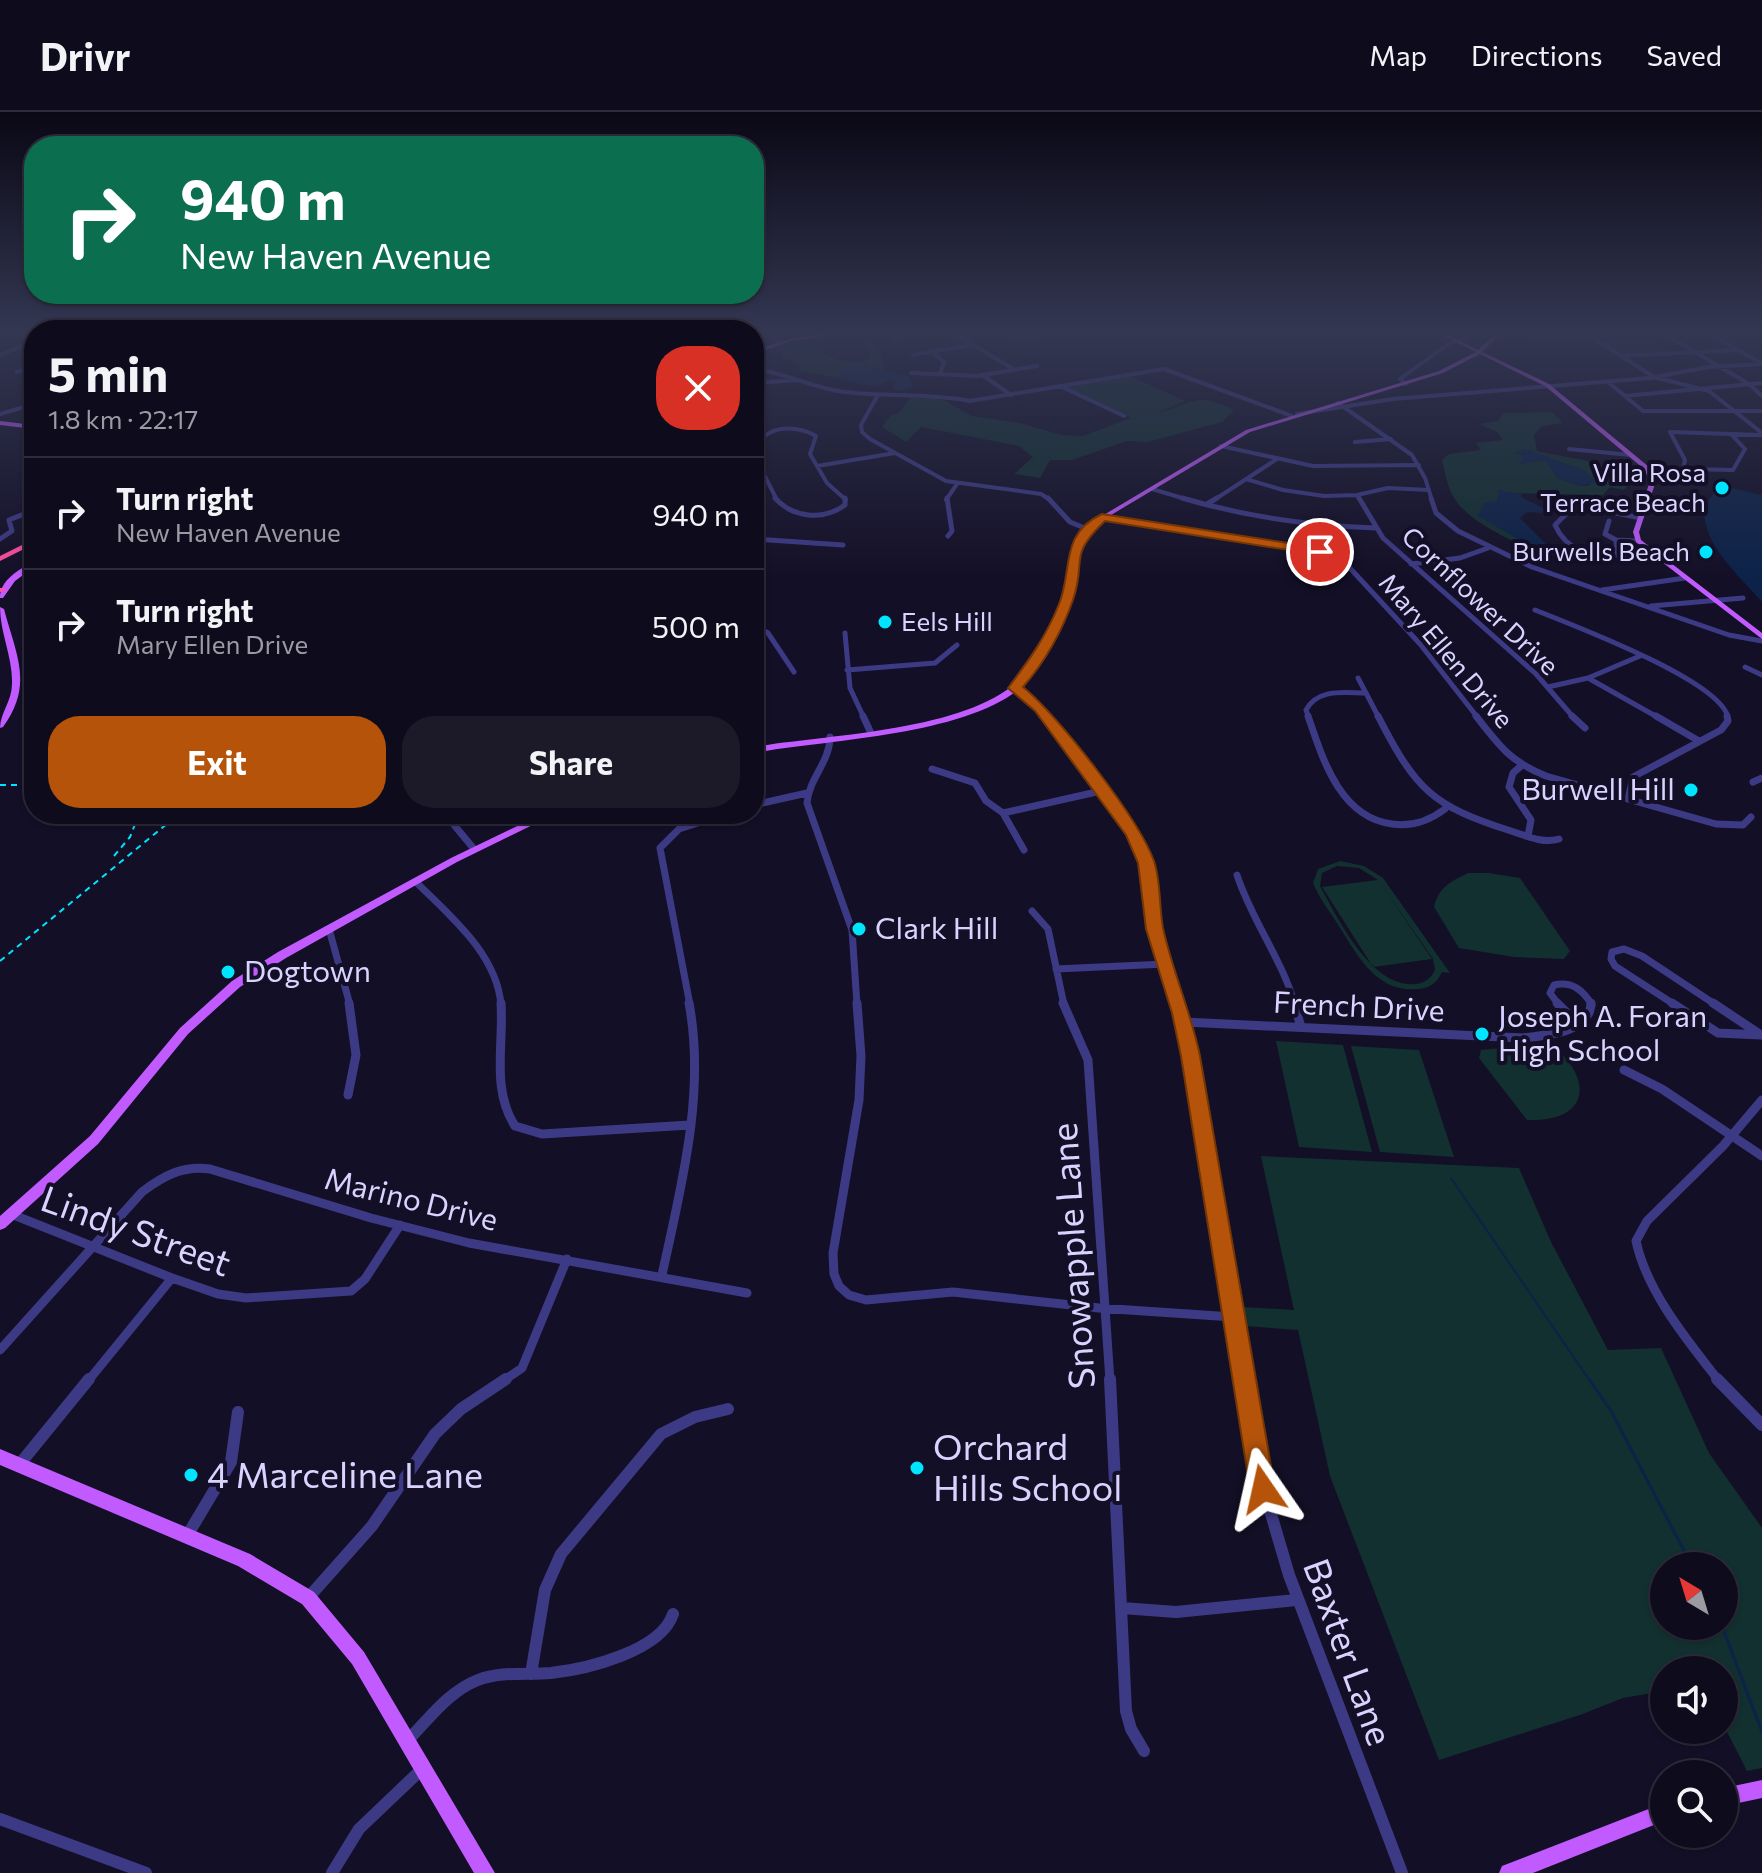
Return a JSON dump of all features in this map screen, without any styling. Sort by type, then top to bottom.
[{"type":"highway","points":[[0,551],[24,538]]},
{"type":"highway","points":[[0,559],[24,546]]},
{"type":"main road","points":[[764,748],[958,715],[988,704],[1015,688],[1035,665],[1066,604],[1074,550],[1087,529],[1102,517],[1248,431],[1298,414]]},
{"type":"main road","points":[[1582,414],[1647,468],[1653,481],[1636,532],[1638,541],[1762,639]]},
{"type":"main road","points":[[0,423],[24,426]]},
{"type":"main road","points":[[1,592],[24,572]]},
{"type":"main road","points":[[0,609],[3,636],[19,688],[10,713],[0,725]]},
{"type":"main road","points":[[0,1224],[112,1121],[171,1046],[210,1006],[246,977],[474,849],[528,824]]},
{"type":"main road","points":[[0,1457],[267,1572],[308,1598],[358,1658],[485,1873]]},
{"type":"main road","points":[[1738,1794],[1762,1789]]},
{"type":"main road","points":[[1509,1873],[1650,1818]]},
{"type":"street","points":[[867,414],[861,429],[870,439],[936,477],[957,484],[1038,492],[1054,502],[1067,521],[1087,529]]},
{"type":"street","points":[[1120,414],[1124,416]]},
{"type":"street","points":[[1354,414],[1391,439],[1419,465],[1434,509],[1441,520],[1488,548],[1539,570],[1729,635],[1762,639]]},
{"type":"street","points":[[1739,414],[1762,434]]},
{"type":"street","points":[[764,439],[772,431],[804,429],[816,436],[810,452],[827,483],[844,497],[845,505],[822,515],[790,513],[779,506],[764,475]]},
{"type":"street","points":[[1683,469],[1685,460],[1670,432],[1762,434]]},
{"type":"street","points":[[1653,481],[1683,469],[1733,470],[1745,452],[1731,434]]},
{"type":"street","points":[[1355,442],[1391,439]]},
{"type":"street","points":[[1221,446],[1328,467],[1419,465]]},
{"type":"street","points":[[1569,449],[1631,455]]},
{"type":"street","points":[[817,466],[895,453]]},
{"type":"street","points":[[1207,505],[1277,459]]},
{"type":"street","points":[[1246,479],[1316,495],[1357,495],[1388,488],[1429,490]]},
{"type":"street","points":[[948,536],[952,531],[946,499],[957,484]]},
{"type":"street","points":[[1152,489],[1207,505],[1344,527],[1376,528]]},
{"type":"street","name":"Cornflower Drive","points":[[1357,495],[1376,528],[1411,564],[1548,687],[1554,699],[1585,728]]},
{"type":"street","points":[[1556,503],[1571,509],[1589,506],[1641,518]]},
{"type":"street","points":[[1571,509],[1555,525],[1562,538],[1587,554],[1607,558],[1617,555],[1616,540]]},
{"type":"street","points":[[0,539],[12,531],[9,520],[24,514]]},
{"type":"street","name":"Mary Ellen Drive","points":[[1102,517],[1314,550],[1339,559],[1407,629],[1497,743],[1521,766],[1725,825],[1743,825],[1751,817]]},
{"type":"street","points":[[1609,521],[1605,533],[1616,540],[1638,541]]},
{"type":"street","points":[[764,540],[843,545]]},
{"type":"street","points":[[1411,564],[1460,558],[1488,548]]},
{"type":"street","points":[[1601,590],[1685,578]]},
{"type":"street","points":[[1650,606],[1743,598]]},
{"type":"street","points":[[1535,610],[1604,637],[1707,690],[1726,708],[1729,715],[1726,726],[1633,777],[1628,799]]},
{"type":"street","points":[[764,631],[794,672]]},
{"type":"street","points":[[845,633],[850,688],[870,731]]},
{"type":"street","points":[[847,670],[935,663],[957,645]]},
{"type":"street","points":[[1548,687],[1588,678],[1640,656]]},
{"type":"street","points":[[1745,667],[1762,675]]},
{"type":"street","points":[[1358,678],[1411,779],[1425,794],[1445,809],[1472,820],[1549,842],[1559,839]]},
{"type":"street","points":[[1588,678],[1699,741]]},
{"type":"street","name":"Baxter Lane","points":[[1015,688],[1040,708],[1133,834],[1146,863],[1155,929],[1184,1022],[1259,1473],[1296,1600],[1402,1873]]},
{"type":"street","points":[[1366,693],[1324,695],[1313,699],[1306,708],[1343,796],[1363,814],[1399,825],[1427,822],[1445,809]]},
{"type":"street","points":[[830,737],[828,756],[807,793],[808,810],[852,930],[861,1056],[859,1100],[832,1271],[839,1287],[846,1294],[866,1300],[938,1292],[1233,1317]]},
{"type":"street","points":[[1521,766],[1513,773],[1509,787],[1531,820],[1528,836]]},
{"type":"street","points":[[932,769],[971,780],[986,801],[1003,813],[1024,850]]},
{"type":"street","points":[[1753,782],[1762,778]]},
{"type":"street","points":[[1003,813],[1101,791]]},
{"type":"street","points":[[764,803],[807,793]]},
{"type":"street","points":[[453,824],[474,849]]},
{"type":"street","points":[[662,1275],[688,1156],[696,1038],[660,848],[666,838],[677,830],[695,824]]},
{"type":"street","points":[[1237,875],[1248,908],[1287,976],[1301,1027]]},
{"type":"street","points":[[416,882],[483,956],[496,977],[503,1105],[515,1126],[542,1134],[690,1125]]},
{"type":"street","name":"Snowapple Lane","points":[[1032,911],[1048,929],[1065,1012],[1088,1060],[1106,1308],[1126,1711],[1131,1729],[1144,1751]]},
{"type":"street","points":[[329,929],[357,1048],[355,1081],[348,1095]]},
{"type":"street","points":[[1624,949],[1637,953],[1761,1035],[1718,1033],[1615,966],[1611,959],[1612,952],[1624,949]]},
{"type":"street","points":[[1056,969],[1165,964]]},
{"type":"street","points":[[1564,982],[1573,985],[1591,1002],[1588,1016],[1578,1024],[1554,1000],[1550,989],[1554,985],[1564,982]]},
{"type":"street","name":"French Drive","points":[[1184,1022],[1496,1038],[1548,1035],[1578,1024]]},
{"type":"street","points":[[1624,1070],[1662,1089],[1762,1156]]},
{"type":"street","points":[[1762,1100],[1732,1136],[1647,1221],[1637,1236],[1643,1269],[1719,1381],[1762,1425]]},
{"type":"street","name":"Marino Drive","points":[[0,1350],[150,1185],[169,1174],[192,1167],[210,1169],[470,1243],[662,1275],[747,1293]]},
{"type":"street","name":"Lindy Street","points":[[11,1214],[172,1278],[234,1297],[346,1293],[365,1279],[400,1225]]},
{"type":"street","points":[[308,1598],[372,1526],[435,1434],[461,1409],[522,1368],[567,1259]]},
{"type":"street","points":[[19,1465],[172,1278]]},
{"type":"street","points":[[531,1674],[545,1590],[561,1554],[661,1434],[695,1417],[728,1409]]},
{"type":"street","points":[[187,1536],[231,1462],[238,1412]]},
{"type":"street","points":[[1122,1608],[1176,1612],[1296,1600]]},
{"type":"street","points":[[407,1741],[448,1701],[475,1681],[557,1672],[630,1650],[661,1634],[673,1614]]},
{"type":"street","points":[[332,1873],[348,1841],[423,1768]]},
{"type":"street","points":[[0,1819],[146,1873]]},
{"type":"green space","points":[[895,414],[969,414],[1020,423],[1062,435],[1083,436],[1131,418],[1123,414],[1230,414],[1222,422],[1148,442],[1127,441],[1072,460],[1050,460],[1040,478],[1014,474],[1033,457],[1019,446],[921,427],[906,442],[882,427],[890,416]]},
{"type":"green space","points":[[1502,414],[1554,414],[1563,423],[1542,426],[1534,435],[1537,451],[1593,462],[1612,470],[1610,476],[1630,483],[1624,490],[1610,487],[1603,495],[1506,493],[1498,490],[1497,501],[1479,516],[1527,544],[1556,554],[1554,556],[1513,541],[1483,525],[1460,506],[1449,487],[1442,460],[1449,454],[1481,450],[1476,443],[1503,440],[1497,432],[1479,424],[1498,421]],"holes":[[[1525,449],[1585,471],[1590,485],[1582,486],[1557,478],[1545,460],[1520,464],[1526,456],[1516,453]]]},
{"type":"green space","points":[[1340,861],[1364,866],[1383,878],[1450,973],[1442,972],[1433,984],[1418,989],[1403,989],[1380,979],[1361,960],[1318,894],[1313,883],[1318,869]],"holes":[[[1337,866],[1359,868],[1378,880],[1322,887],[1371,964],[1358,949],[1320,886],[1322,873]],[[1379,881],[1433,959],[1435,970],[1427,980],[1416,984],[1400,983],[1375,967],[1432,959]]]},
{"type":"green space","points":[[1468,873],[1520,878],[1570,951],[1564,959],[1514,957],[1459,948],[1434,907],[1446,886]]},
{"type":"green space","points":[[1276,1041],[1343,1045],[1372,1152],[1299,1147]]},
{"type":"green space","points":[[1550,1043],[1574,1070],[1579,1096],[1574,1106],[1564,1114],[1527,1120],[1479,1058],[1481,1050]]},
{"type":"green space","points":[[1351,1046],[1419,1050],[1454,1157],[1380,1152]]},
{"type":"green space","points":[[1261,1156],[1519,1168],[1551,1242],[1608,1350],[1661,1348],[1709,1453],[1762,1528],[1762,1768],[1747,1771],[1733,1744],[1738,1744],[1738,1656],[1650,1656],[1650,1693],[1623,1698],[1439,1760],[1330,1476],[1298,1330],[1245,1326],[1242,1307],[1294,1310]]},
{"type":"water","points":[[1525,449],[1585,471],[1596,481],[1583,486],[1557,478],[1545,460],[1520,464],[1518,462],[1525,459],[1521,457],[1525,455],[1516,453]]},
{"type":"water","points":[[1727,487],[1762,495],[1762,602],[1715,547],[1705,521],[1704,507],[1714,493]]},
{"type":"water","points":[[1497,490],[1522,494],[1521,497],[1556,514],[1527,512],[1520,518],[1556,554],[1527,544],[1478,516],[1484,503],[1497,501],[1500,494]]},
{"type":"waterway","points":[[1451,1178],[1590,1381]]},
{"type":"waterway","points":[[1589,1379],[1611,1411],[1685,1552]]},
{"type":"waterway","points":[[1727,1640],[1762,1732]]},
{"type":"railway","points":[[0,785],[24,785]]},
{"type":"railway","points":[[114,856],[130,837],[135,824]]},
{"type":"railway","points":[[0,961],[167,824]]},
{"type":"place","name":"Villa Rosa Terrace Beach","points":[[1722,488]]},
{"type":"place","name":"Burwells Beach","points":[[1706,552]]},
{"type":"place","name":"Eels Hill","points":[[885,622]]},
{"type":"place","name":"Burwell Hill","points":[[1691,790]]},
{"type":"place","name":"Clark Hill","points":[[859,929]]},
{"type":"place","name":"Dogtown","points":[[228,972]]},
{"type":"place","name":"Joseph A. Foran High School","points":[[1482,1034]]},
{"type":"place","name":"Orchard Hills School","points":[[917,1468]]},
{"type":"place","name":"4 Marceline Lane","points":[[191,1475]]},
{"type":"route","points":[[1263,1489],[1191,1056],[1182,1013],[1155,929],[1146,863],[1133,834],[1040,708],[1015,688],[1035,665],[1066,604],[1072,560],[1079,539],[1102,517],[1320,552]]}]
